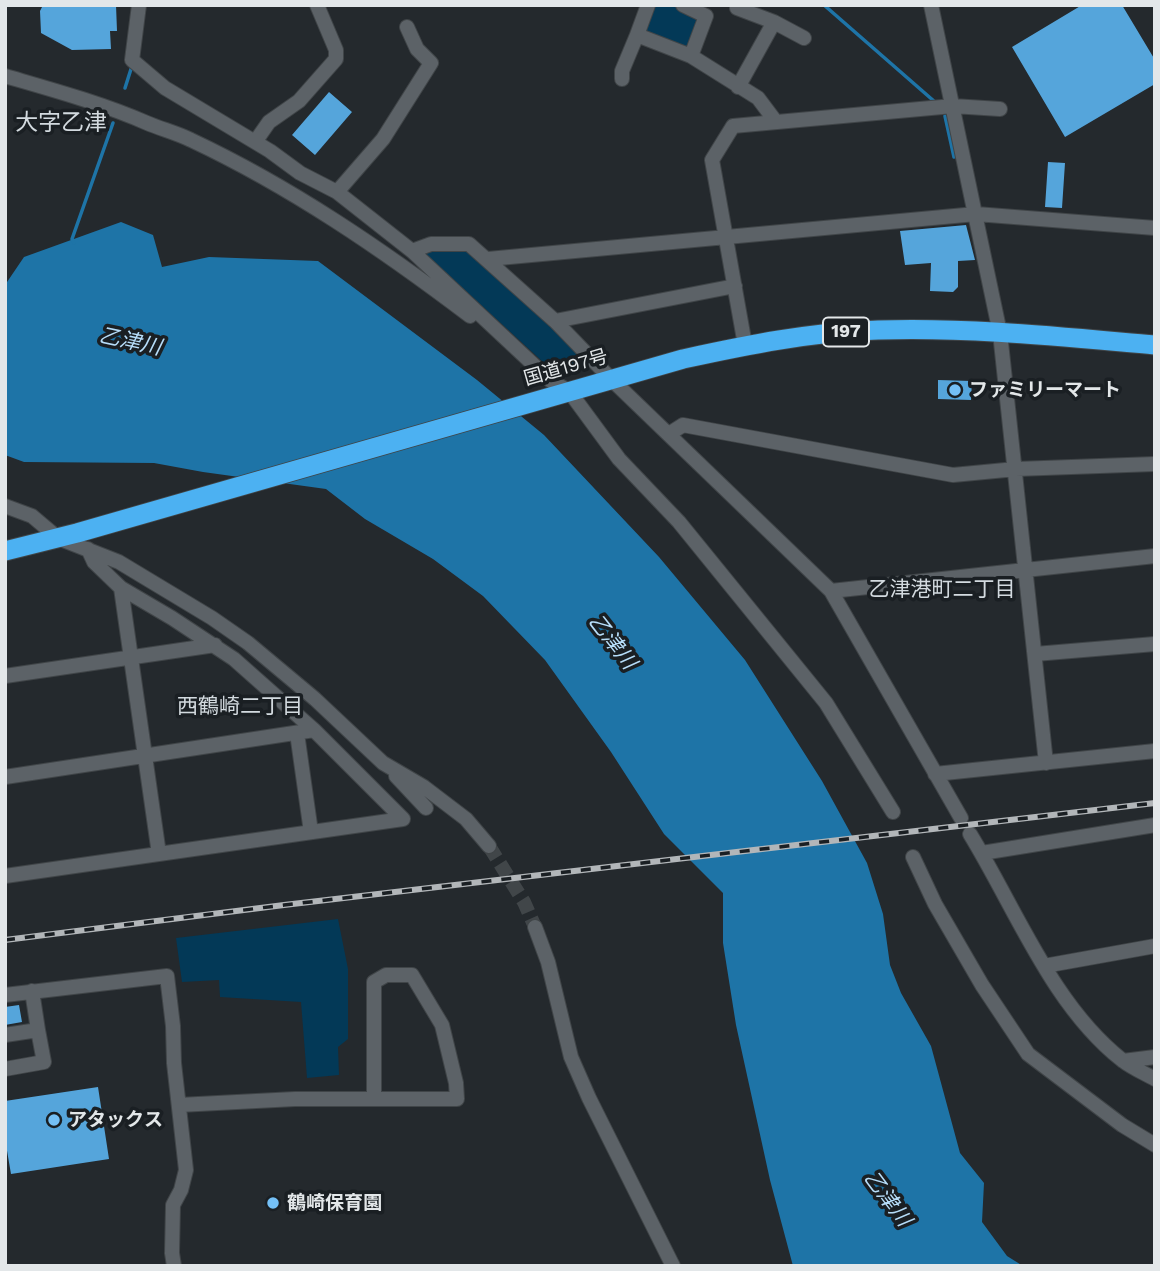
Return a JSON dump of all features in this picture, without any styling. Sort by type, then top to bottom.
[{"type":"highway","name":"国道197号","points":[[5,551],[74,540],[569,391],[683,359],[745,345],[877,330],[1000,332],[1155,345]]},
{"type":"street","points":[[139,5],[132,60],[162,85],[300,173],[337,192],[412,251],[551,381],[569,391],[620,459],[680,522],[826,703],[893,812]]},
{"type":"street","points":[[255,142],[269,122],[299,101],[336,59],[317,5]]},
{"type":"street","points":[[622,79],[622,71],[648,5]]},
{"type":"street","points":[[683,5],[706,16],[691,56]]},
{"type":"street","points":[[930,6],[1000,332],[1046,763]]},
{"type":"street","points":[[737,8],[774,22],[804,38]]},
{"type":"street","points":[[738,87],[774,22]]},
{"type":"street","points":[[337,192],[383,139],[431,63],[417,49],[407,27]]},
{"type":"street","points":[[637,35],[691,56],[758,98],[776,122]]},
{"type":"street","points":[[5,76],[54,89],[190,139],[373,244],[485,330],[508,342]]},
{"type":"street","points":[[745,345],[712,160],[733,126],[953,106],[1000,109]]},
{"type":"street","points":[[488,259],[976,214],[1155,228]]},
{"type":"street","points":[[412,251],[431,244],[470,244],[555,321],[611,379],[831,591],[961,818]]},
{"type":"street","points":[[555,321],[734,286]]},
{"type":"street","points":[[669,434],[683,425],[953,475],[1016,469],[1155,464]]},
{"type":"street","points":[[5,506],[32,516],[146,577],[248,643],[315,699],[383,762],[426,808]]},
{"type":"street","points":[[5,876],[404,819],[314,730],[234,659],[121,588],[74,540]]},
{"type":"street","points":[[831,591],[1155,556]]},
{"type":"street","points":[[121,588],[159,854]]},
{"type":"street","points":[[1035,653],[1155,644]]},
{"type":"street","points":[[5,676],[215,645]]},
{"type":"street","points":[[5,777],[314,730]]},
{"type":"street","points":[[297,733],[311,832]]},
{"type":"street","points":[[935,774],[1155,751]]},
{"type":"street","points":[[383,762],[446,802],[466,819],[489,846]]},
{"type":"street","points":[[982,853],[1155,825]]},
{"type":"street","points":[[970,834],[1044,966],[1083,1022],[1123,1061],[1155,1079]]},
{"type":"street","points":[[912,858],[963,954],[1028,1054],[1122,1125],[1155,1145]]},
{"type":"street","points":[[535,927],[548,962],[571,1056],[589,1098],[673,1266]]},
{"type":"street","points":[[1044,966],[1155,946]]},
{"type":"street","points":[[179,1105],[295,1099],[374,1099],[457,1099],[456,1083],[442,1026],[412,975],[386,975],[374,982],[374,1099]]},
{"type":"street","points":[[5,995],[167,976],[186,1170],[181,1190],[173,1205],[174,1266]]},
{"type":"street","points":[[5,1069],[44,1062],[32,991]]},
{"type":"street","points":[[5,1035],[38,1030]]},
{"type":"street","points":[[1123,1061],[1155,1056]]},
{"type":"shaded area","points":[[656,5],[673,5],[698,17],[689,47],[684,49],[648,34],[646,29]]},
{"type":"shaded area","points":[[469,247],[595,365],[555,373],[421,250]]},
{"type":"shaded area","points":[[338,919],[348,969],[348,1039],[338,1047],[339,1075],[307,1078],[301,1002],[220,997],[219,980],[182,982],[176,938]]},
{"type":"water","name":"乙津川","points":[[121,222],[153,235],[162,267],[209,257],[318,261],[477,380],[544,435],[659,557],[745,660],[822,781],[867,863],[883,914],[890,965],[901,993],[931,1046],[960,1153],[984,1183],[982,1222],[1007,1256],[1023,1266],[793,1266],[770,1180],[736,1025],[723,943],[723,893],[664,834],[611,752],[545,660],[483,596],[433,559],[365,519],[326,489],[154,463],[24,462],[5,455],[5,285],[24,257]]},
{"type":"building","points":[[43,5],[116,5],[117,31],[110,31],[111,49],[72,50],[41,33],[40,11]]},
{"type":"building","points":[[1082,5],[1122,5],[1155,60],[1155,84],[1065,137],[1012,47]]},
{"type":"building","points":[[329,92],[352,112],[315,155],[292,135]]},
{"type":"building","points":[[1048,162],[1065,163],[1062,208],[1045,207]]},
{"type":"building","points":[[966,225],[975,260],[958,261],[958,287],[953,292],[930,291],[931,263],[905,265],[900,231]]},
{"type":"building","name":"ファミリーマート","points":[[938,380],[972,381],[971,400],[938,399]]},
{"type":"building","points":[[19,1005],[22,1022],[5,1025],[5,1007]]},
{"type":"building","name":"アタックス","points":[[98,1087],[109,1159],[11,1174],[5,1139],[5,1101]]},
{"type":"waterway","points":[[824,5],[935,102]]},
{"type":"waterway","points":[[125,88],[131,69]]},
{"type":"waterway","points":[[945,116],[954,157]]},
{"type":"waterway","points":[[74,243],[72,239],[113,123]]},
{"type":"tunnel","points":[[489,846],[524,902],[535,927]]},
{"type":"railway","points":[[5,940],[1155,803]]},
{"type":"place","name":"ファミリーマート","points":[[955,390]]},
{"type":"place","name":"アタックス","points":[[54,1120]]},
{"type":"place","name":"鶴崎保育園","points":[[273,1203]]},
{"type":"district","name":"大字乙津","points":[[61,123]]},
{"type":"district","name":"乙津港町二丁目","points":[[942,590]]},
{"type":"district","name":"西鶴崎二丁目","points":[[240,707]]}]
